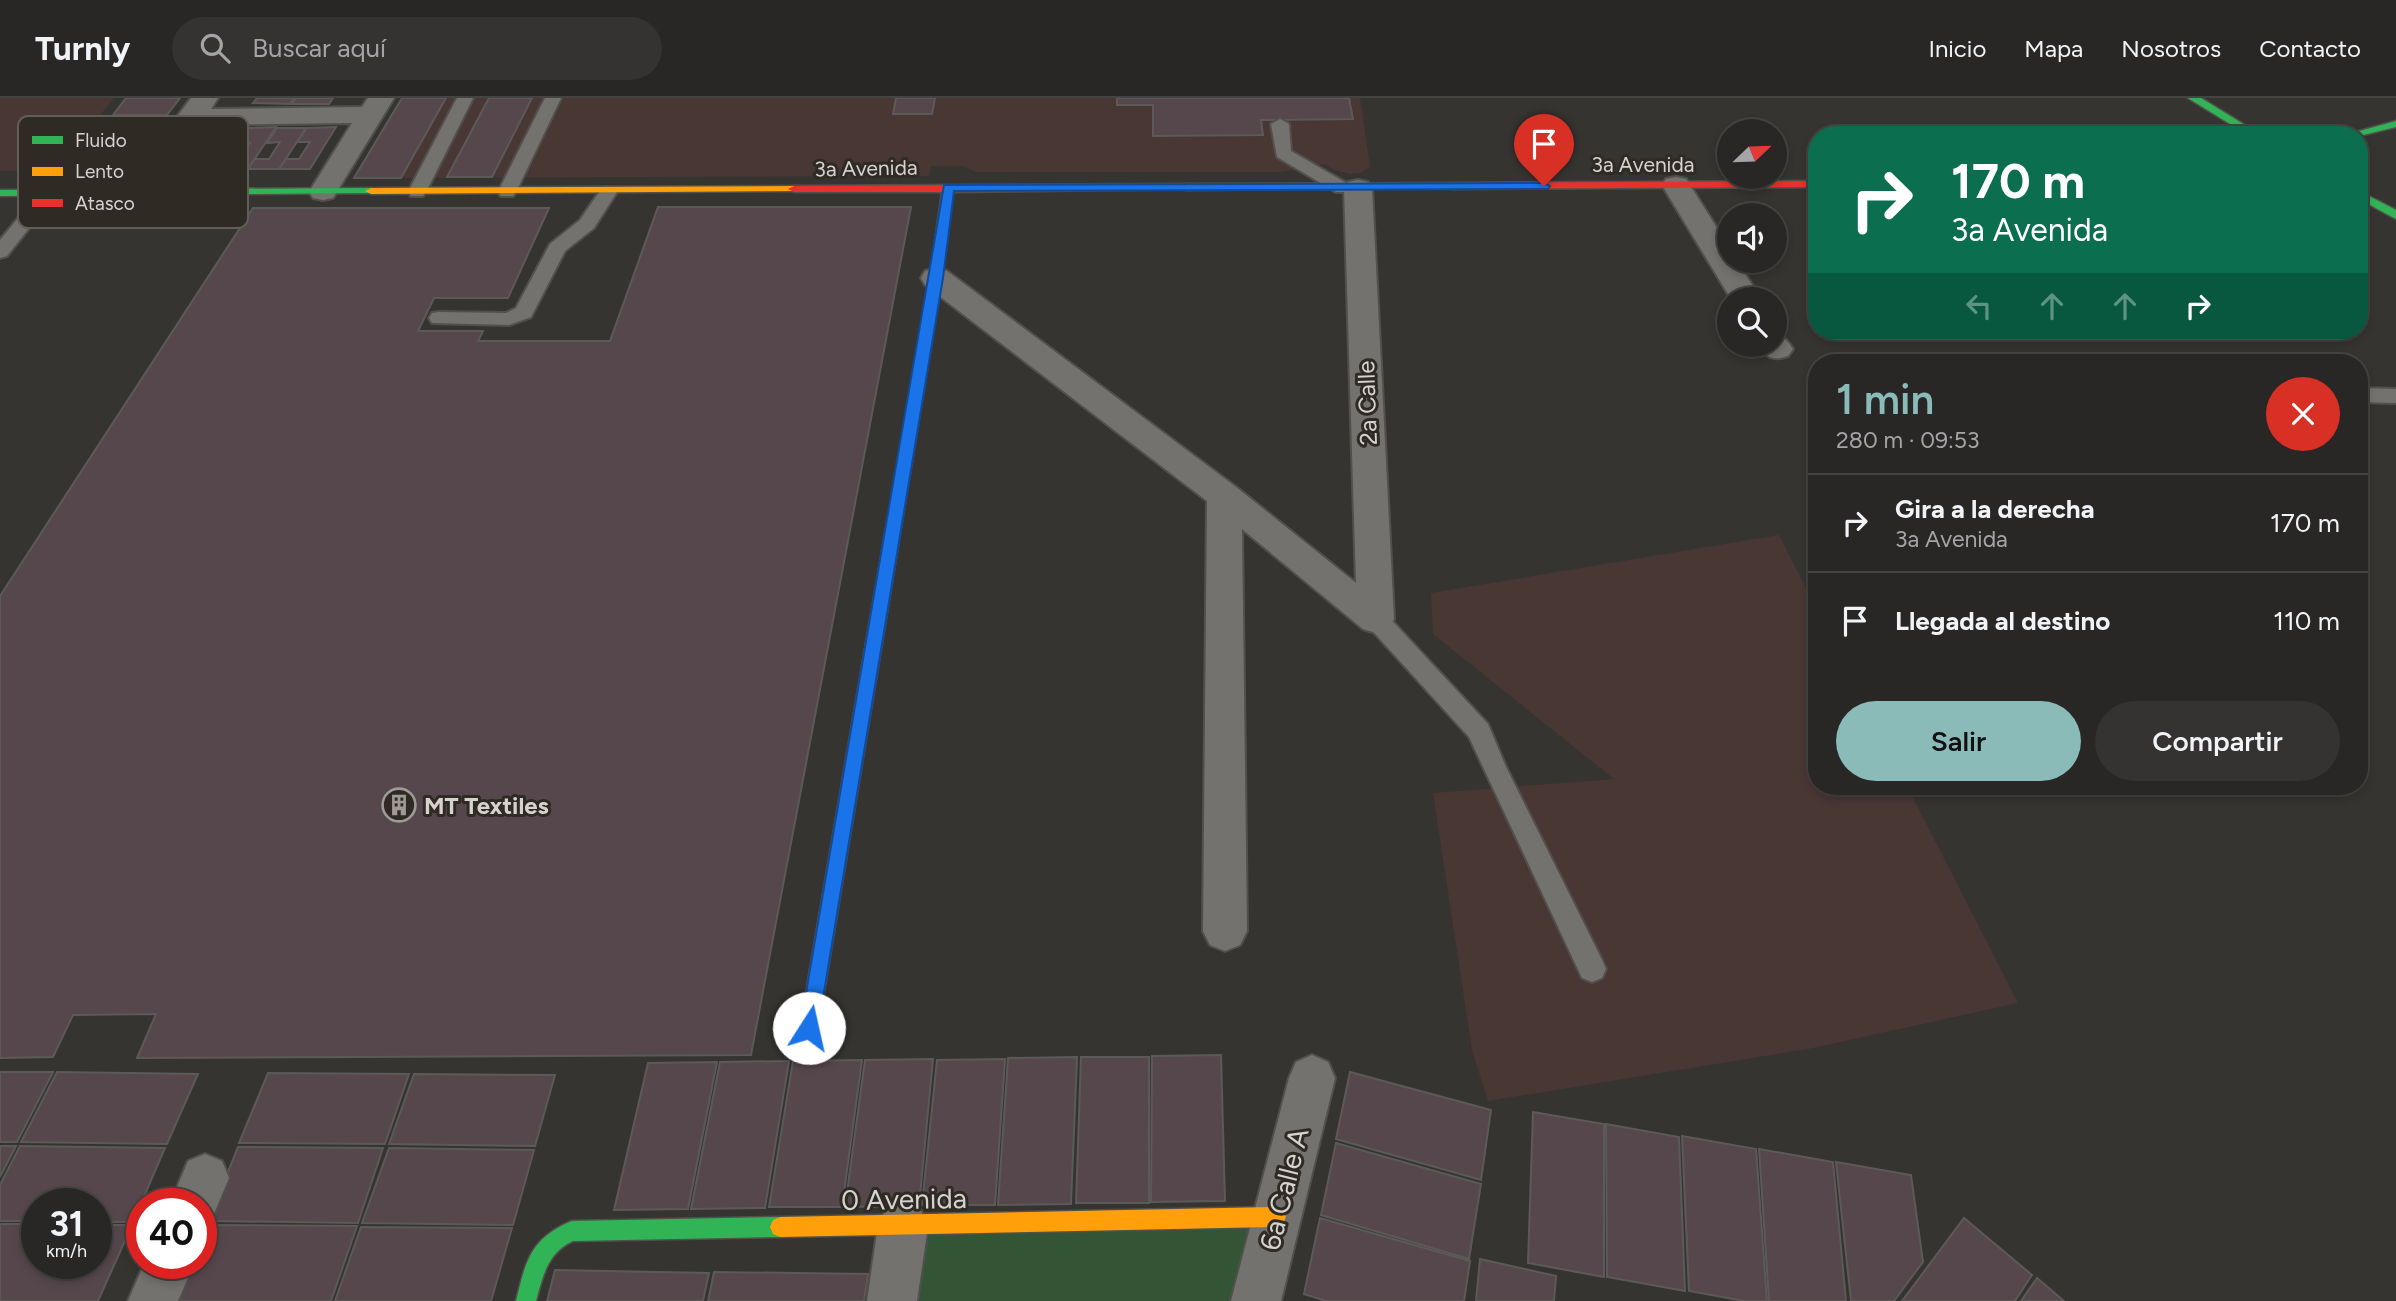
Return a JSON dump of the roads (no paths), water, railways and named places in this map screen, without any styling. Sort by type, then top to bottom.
[{"type":"street","points":[[2193,98],[2241,126]]},
{"type":"street","points":[[198,108],[376,107]]},
{"type":"street","points":[[323,192],[376,107]]},
{"type":"street","points":[[2368,131],[2396,124]]},
{"type":"street","name":"3a Avenida","points":[[248,192],[1808,184]]},
{"type":"street","points":[[1676,185],[1739,287]]},
{"type":"street","points":[[809,1028],[936,278],[948,188]]},
{"type":"street","name":"2a Calle","points":[[1350,188],[1376,619]]},
{"type":"street","name":"3a Avenida","points":[[0,193],[18,193]]},
{"type":"street","points":[[2368,199],[2396,215]]},
{"type":"street","points":[[936,278],[1224,496],[1376,619]]},
{"type":"street","points":[[1224,496],[1225,931]]},
{"type":"street","name":"6a Calle A","points":[[1256,1301],[1312,1078]]},
{"type":"street","name":"0 Avenida","points":[[526,1301],[540,1250],[554,1236],[572,1231],[1276,1217]]},
{"type":"street","points":[[892,1301],[903,1226]]},
{"type":"street","points":[[153,1301],[163,1279]]},
{"type":"lane","points":[[417,192],[465,98]]},
{"type":"lane","points":[[507,192],[553,98]]},
{"type":"lane","points":[[1280,124],[1283,153],[1350,188]]},
{"type":"lane","points":[[439,318],[509,319],[524,312],[557,248],[587,223],[608,192]]},
{"type":"lane","points":[[0,252],[20,228]]},
{"type":"lane","points":[[2368,395],[2396,396]]},
{"type":"lane","points":[[1376,619],[1479,731],[1494,768],[1592,969]]},
{"type":"place","name":"MT Textiles","points":[[399,805]]}]
